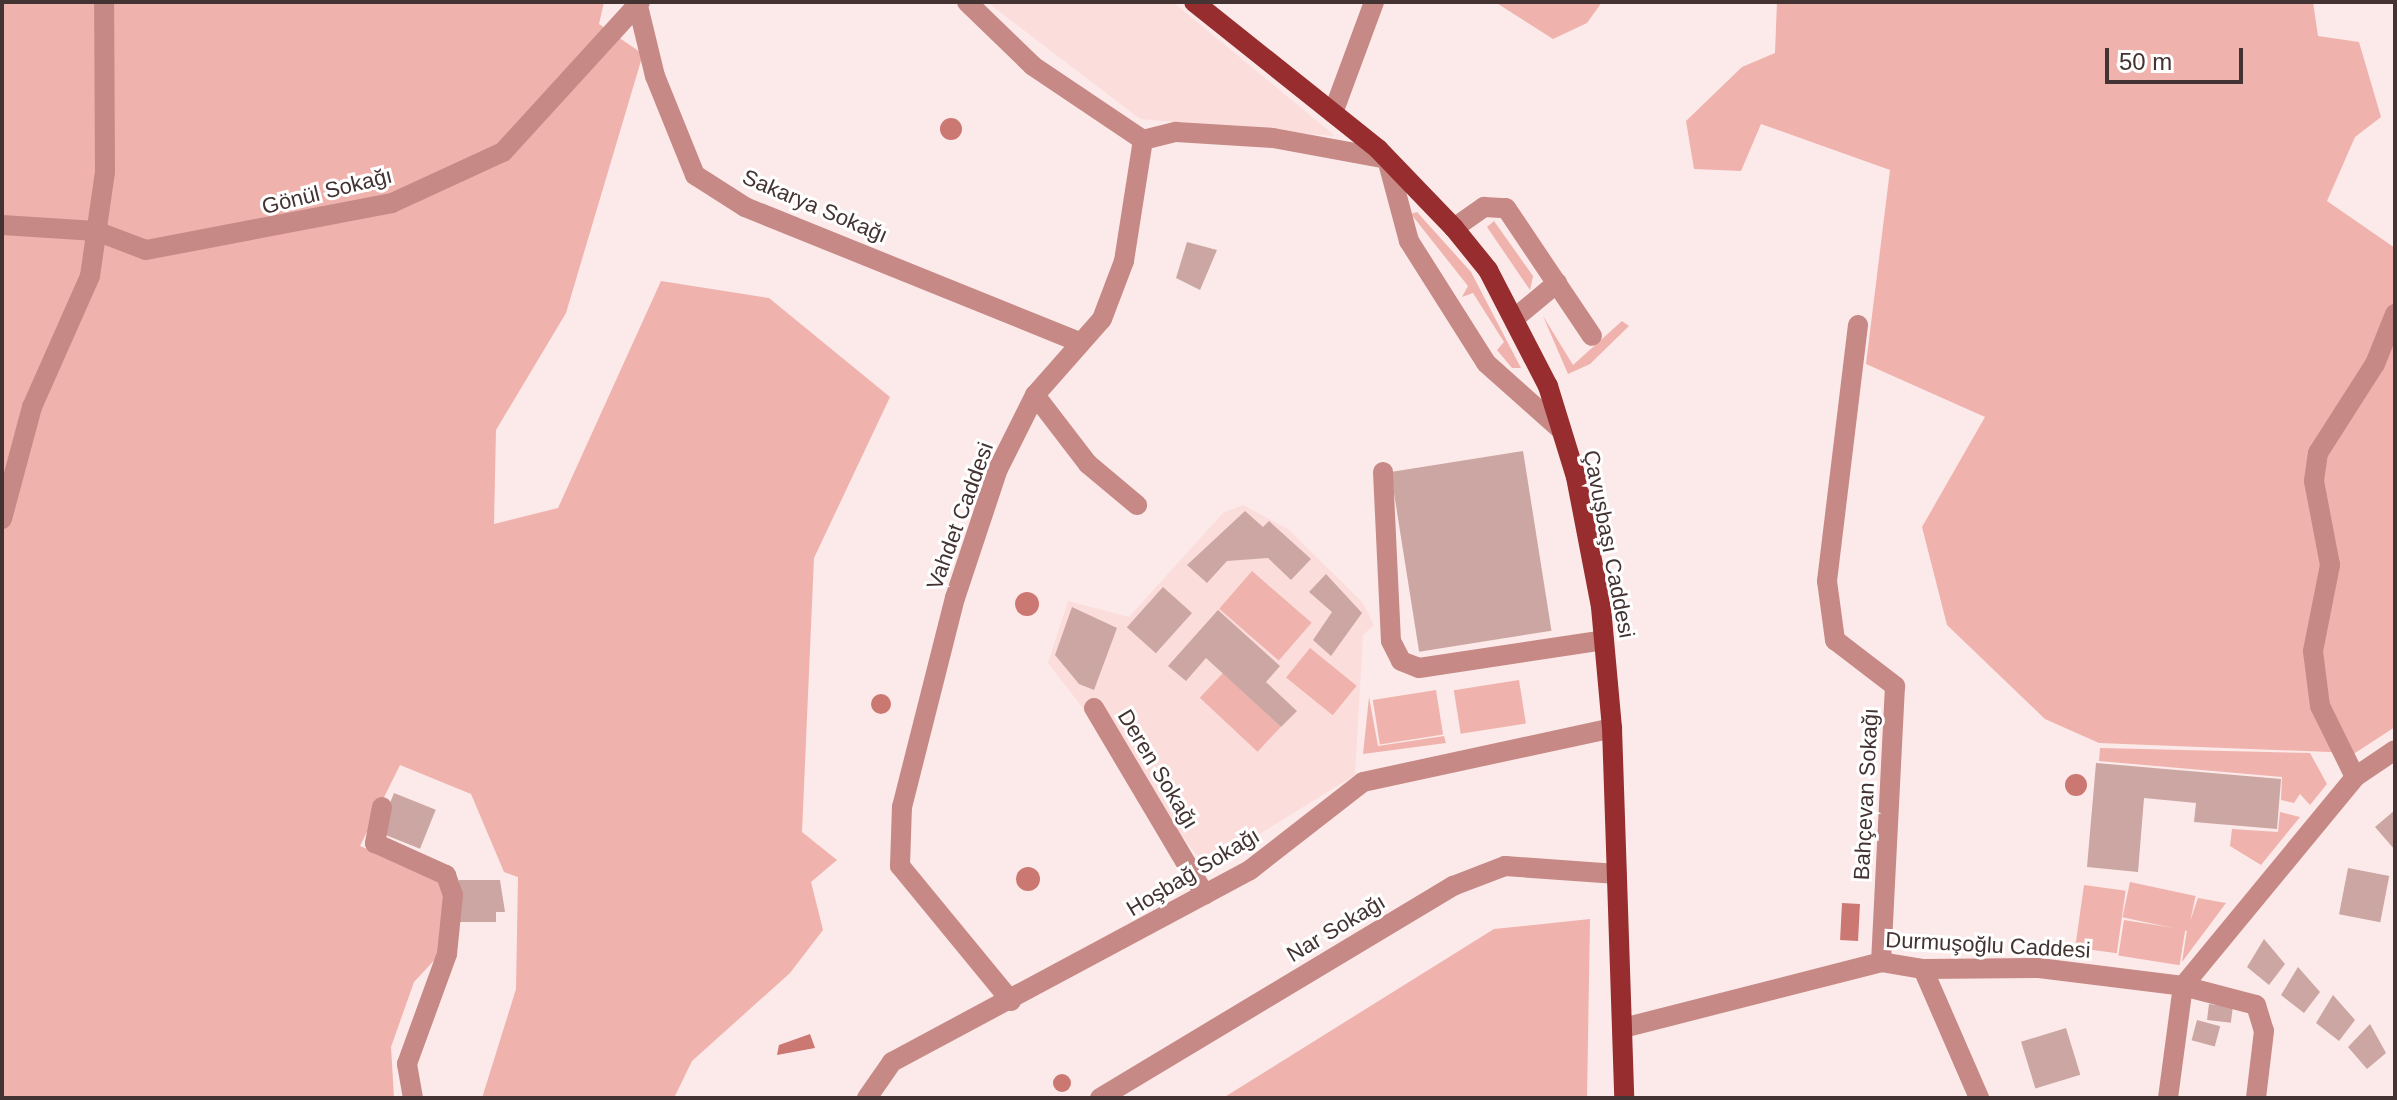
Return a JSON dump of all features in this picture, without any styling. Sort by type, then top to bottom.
[{"type":"main road","name":"Çavuşbaşı Caddesi","points":[[1194,2],[1387,159],[1454,228],[1515,318],[1560,429],[1576,477],[1604,640],[1612,728],[1624,1098]]},
{"type":"street","points":[[2,519],[32,407],[90,276],[105,172],[104,2]]},
{"type":"street","points":[[967,2],[1033,66],[1143,140],[1176,132],[1273,138],[1387,159],[1409,241],[1486,363],[1560,429]]},
{"type":"street","points":[[1333,113],[1374,2]]},
{"type":"street","name":"Gönül Sokağı","points":[[2,225],[96,231],[146,250],[392,203],[503,152],[640,6]]},
{"type":"street","name":"Sakarya Sokağı","points":[[640,6],[655,76],[695,175],[745,207],[1081,343]]},
{"type":"street","name":"Vahdet Caddesi","points":[[1011,1001],[900,866],[901,822],[955,598],[998,469],[1035,395],[1102,319],[1124,261],[1143,140]]},
{"type":"street","points":[[1454,228],[1484,207],[1506,208],[1592,336]]},
{"type":"street","points":[[1515,318],[1557,283]]},
{"type":"street","points":[[2355,777],[2320,706],[2313,651],[2330,558],[2314,481],[2318,453],[2375,364],[2395,314]]},
{"type":"street","name":"Bahçevan Sokağı","points":[[1858,325],[1827,581],[1835,640],[1895,686],[1881,962]]},
{"type":"street","points":[[1035,395],[1088,464],[1137,505]]},
{"type":"street","points":[[1383,472],[1391,641],[1401,661],[1419,668],[1604,640]]},
{"type":"street","name":"Deren Sokağı","points":[[1094,708],[1205,895]]},
{"type":"street","name":"Hoşbağ Sokağı","points":[[867,1098],[892,1062],[1011,1001],[1250,870],[1363,782],[1612,728]]},
{"type":"street","points":[[2168,1098],[2183,986],[2355,777],[2395,750]]},
{"type":"street","points":[[382,807],[375,843],[446,875],[453,895],[447,954],[407,1064],[413,1098]]},
{"type":"street","name":"Nar Sokağı","points":[[1100,1098],[1453,886],[1505,866],[1617,874]]},
{"type":"street","name":"Durmuşoğlu Caddesi","points":[[1623,1028],[1881,962],[1923,969],[2039,968],[2183,986],[2256,1005],[2264,1045],[2256,1098]]},
{"type":"street","points":[[1923,969],[1979,1098]]},
{"type":"shaded area","points":[[2,2],[604,2],[599,24],[643,54],[566,313],[496,430],[494,524],[558,508],[661,281],[769,298],[890,397],[814,558],[802,832],[837,860],[811,882],[823,930],[790,973],[692,1061],[674,1098],[482,1098],[516,989],[518,877],[504,872],[471,794],[400,765],[360,846],[448,884],[441,953],[414,982],[391,1047],[394,1098],[2,1098]]},
{"type":"shaded area","points":[[987,2],[1173,2],[1335,136],[1140,119]]},
{"type":"shaded area","points":[[1495,2],[1602,2],[1587,23],[1553,39]]},
{"type":"shaded area","points":[[1777,2],[2313,2],[2318,36],[2359,42],[2381,117],[2355,137],[2327,201],[2395,248],[2395,727],[2355,753],[2099,743],[2045,719],[1947,625],[1922,527],[1985,417],[1866,364],[1890,170],[1761,124],[1741,171],[1694,169],[1686,121],[1742,67],[1775,53]]},
{"type":"shaded area","points":[[947,118],[955,118],[962,129],[955,140],[947,140],[940,133],[940,125]]},
{"type":"shaded area","points":[[1417,212],[1471,272],[1521,368],[1512,368],[1497,350],[1504,342],[1473,293],[1462,297],[1468,286],[1411,214]]},
{"type":"shaded area","points":[[1494,221],[1533,276],[1530,290],[1487,227]]},
{"type":"shaded area","points":[[1543,316],[1573,365],[1622,321],[1629,326],[1590,364],[1568,374]]},
{"type":"shaded area","points":[[1243,505],[1288,529],[1363,603],[1374,625],[1363,635],[1355,775],[1206,867],[1048,663],[1068,601],[1129,617],[1223,513]]},
{"type":"shaded area","points":[[1252,571],[1312,623],[1279,661],[1219,609]]},
{"type":"shaded area","points":[[1027,592],[1036,595],[1039,604],[1036,613],[1027,616],[1018,613],[1015,604],[1018,595]]},
{"type":"shaded area","points":[[1310,648],[1357,686],[1333,715],[1286,678]]},
{"type":"shaded area","points":[[1223,673],[1281,727],[1258,752],[1200,698]]},
{"type":"shaded area","points":[[1519,680],[1526,723],[1461,734],[1454,690]]},
{"type":"shaded area","points":[[1436,690],[1443,734],[1380,744],[1373,700]]},
{"type":"shaded area","points":[[881,694],[888,697],[891,704],[888,711],[881,714],[874,711],[871,704],[874,697]]},
{"type":"shaded area","points":[[1369,697],[1378,746],[1444,736],[1446,743],[1363,754]]},
{"type":"shaded area","points":[[2100,748],[2310,753],[2327,784],[2310,805],[2300,794],[2294,803],[2281,800],[2282,777],[2099,761]]},
{"type":"shaded area","points":[[2072,774],[2080,774],[2087,785],[2080,796],[2072,796],[2065,789],[2065,781]]},
{"type":"shaded area","points":[[2280,812],[2300,817],[2261,865],[2230,846],[2232,829],[2278,832]]},
{"type":"shaded area","points":[[1028,867],[1036,871],[1040,879],[1036,887],[1028,891],[1020,887],[1016,879],[1020,871]]},
{"type":"shaded area","points":[[2130,882],[2196,896],[2188,931],[2123,917]]},
{"type":"shaded area","points":[[2084,885],[2126,891],[2117,953],[2075,947]]},
{"type":"shaded area","points":[[2198,898],[2226,903],[2182,962],[2187,930]]},
{"type":"shaded area","points":[[1842,903],[1860,904],[1858,941],[1840,940]]},
{"type":"shaded area","points":[[1590,919],[1587,1098],[1223,1098],[1494,929]]},
{"type":"shaded area","points":[[2124,920],[2185,930],[2180,965],[2118,956]]},
{"type":"shaded area","points":[[810,1034],[815,1048],[777,1055],[779,1045]]},
{"type":"shaded area","points":[[1062,1074],[1071,1083],[1062,1092],[1053,1083]]},
{"type":"building","points":[[1187,242],[1217,250],[1200,290],[1176,278]]},
{"type":"building","points":[[1523,451],[1551,631],[1419,652],[1391,472]]},
{"type":"building","points":[[1245,511],[1263,527],[1269,521],[1311,559],[1291,580],[1268,558],[1227,561],[1207,583],[1187,565]]},
{"type":"building","points":[[1326,574],[1362,613],[1331,656],[1313,640],[1332,612],[1309,592]]},
{"type":"building","points":[[1163,587],[1192,613],[1156,653],[1127,627]]},
{"type":"building","points":[[1072,607],[1117,628],[1094,690],[1079,684],[1055,655]]},
{"type":"building","points":[[1218,610],[1280,666],[1266,682],[1297,711],[1281,727],[1206,658],[1186,681],[1168,666]]},
{"type":"building","points":[[2096,763],[2281,779],[2277,829],[2194,822],[2196,803],[2144,798],[2138,872],[2087,867]]},
{"type":"building","points":[[394,793],[436,810],[420,849],[378,832]]},
{"type":"building","points":[[2395,810],[2395,850],[2375,827]]},
{"type":"building","points":[[2348,868],[2389,876],[2380,922],[2339,914]]},
{"type":"building","points":[[459,880],[500,880],[505,912],[496,912],[496,922],[459,922]]},
{"type":"building","points":[[2264,939],[2285,964],[2269,985],[2247,967]]},
{"type":"building","points":[[2298,967],[2320,992],[2304,1013],[2281,995]]},
{"type":"building","points":[[2333,995],[2355,1020],[2339,1041],[2316,1023]]},
{"type":"building","points":[[2209,1004],[2233,1007],[2231,1023],[2207,1020]]},
{"type":"building","points":[[2197,1020],[2220,1026],[2215,1046],[2192,1040]]},
{"type":"building","points":[[2370,1024],[2386,1053],[2367,1069],[2348,1047]]},
{"type":"building","points":[[2066,1028],[2080,1075],[2035,1089],[2021,1042]]}]
